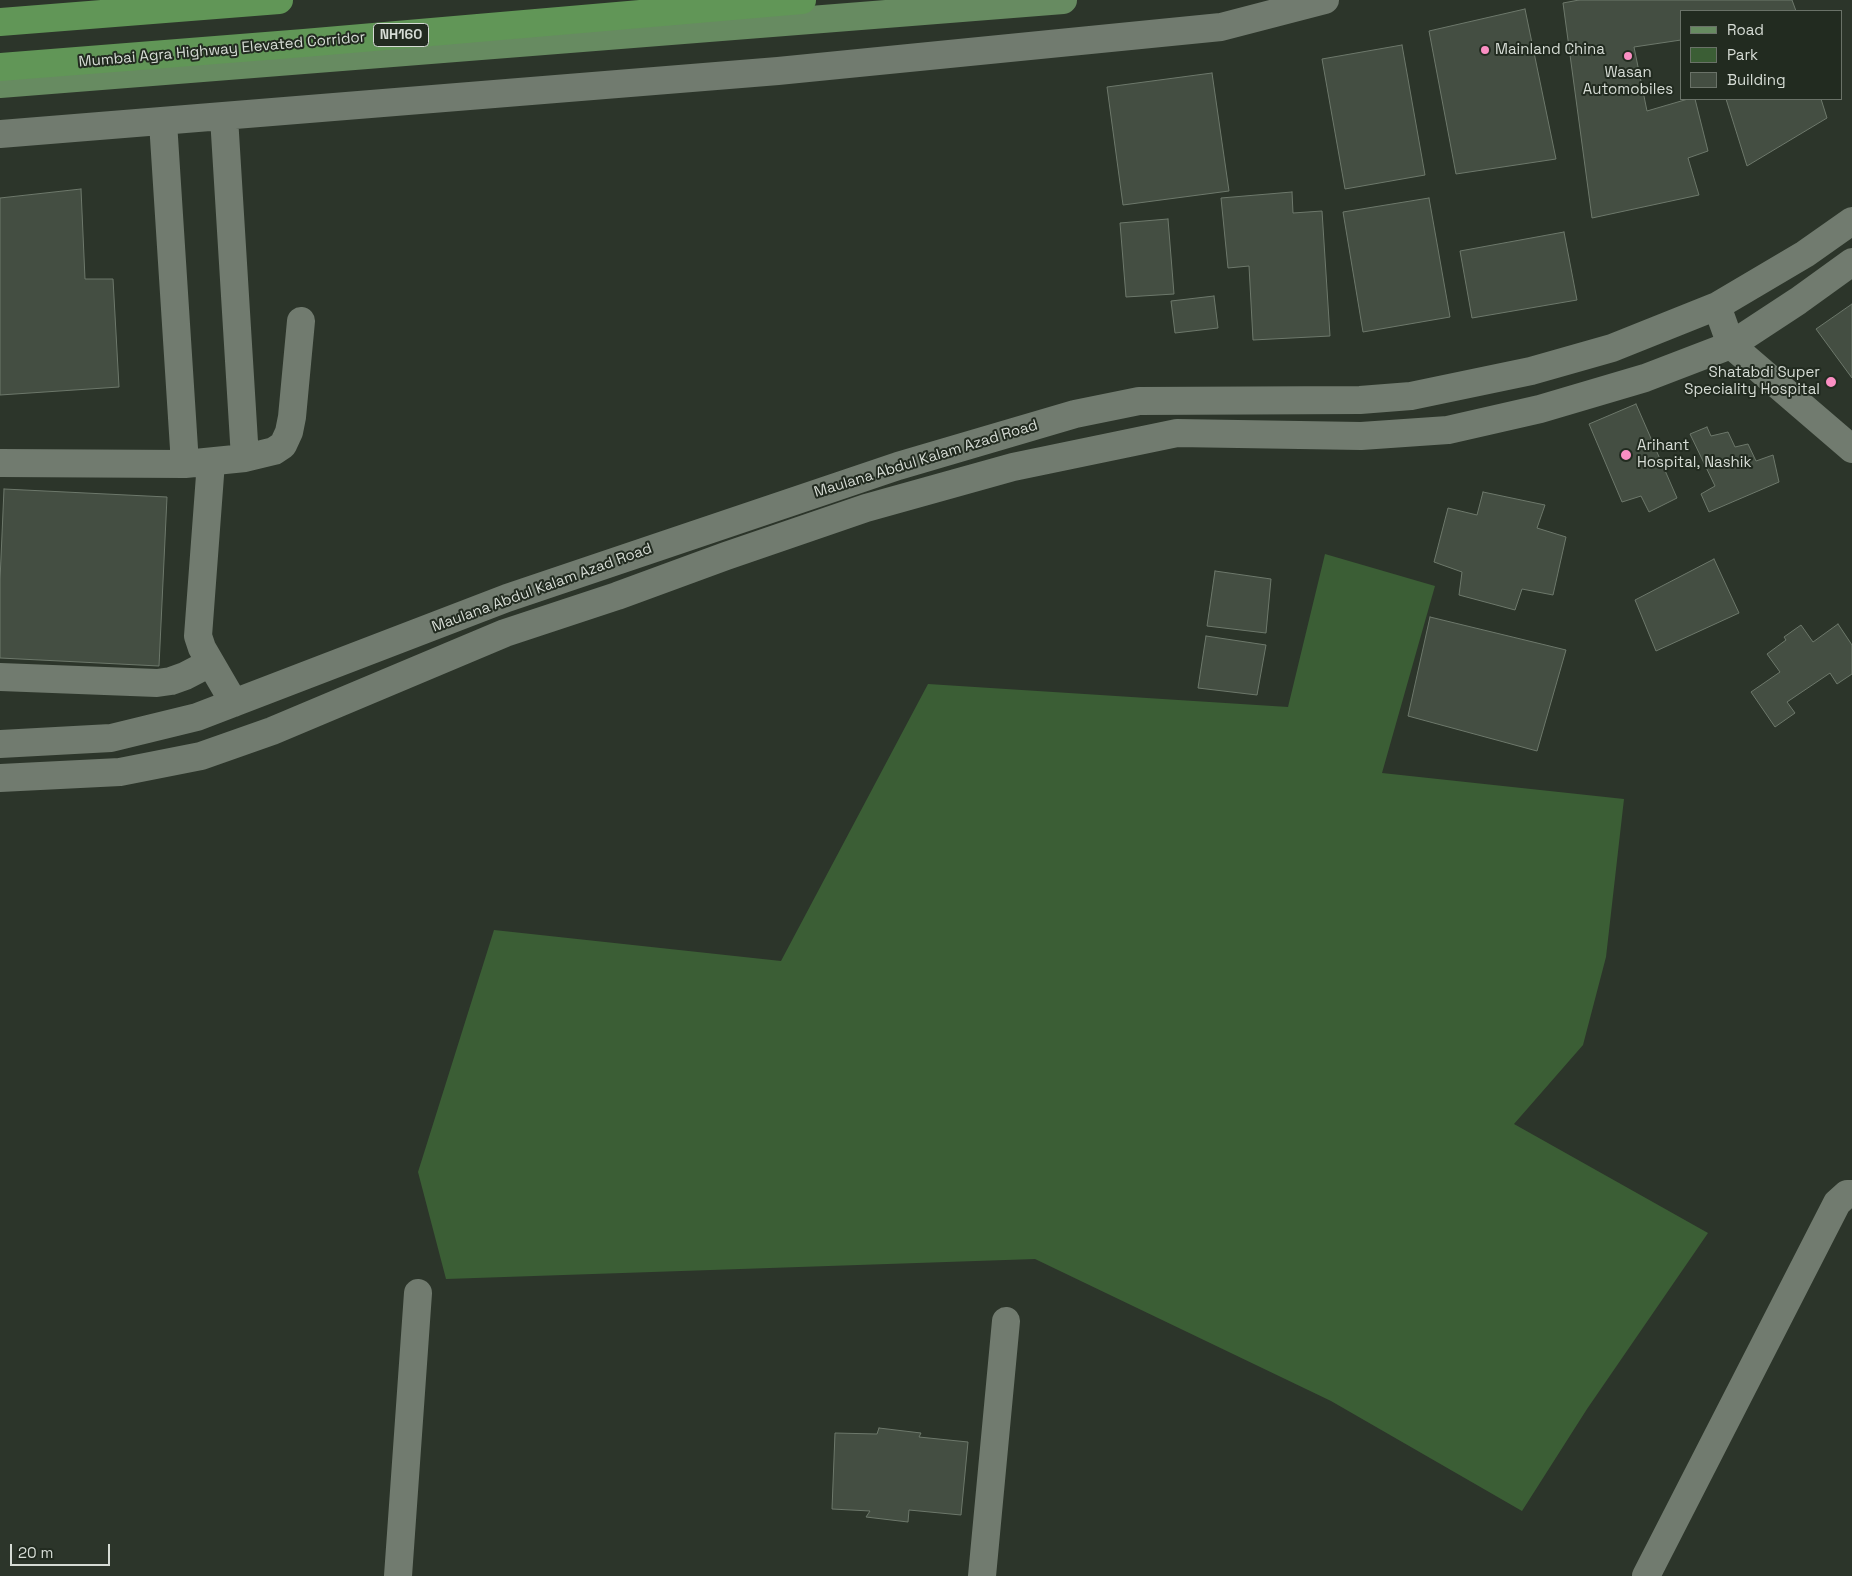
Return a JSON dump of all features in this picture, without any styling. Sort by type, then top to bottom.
[{"type":"highway","points":[[0,22],[280,0]]},
{"type":"highway","name":"Mumbai Agra Highway Elevated Corridor","points":[[0,67],[802,0]]},
{"type":"main road","points":[[0,84],[1063,0]]},
{"type":"street","points":[[0,134],[778,71],[1221,27],[1325,0]]},
{"type":"street","points":[[224,117],[245,458]]},
{"type":"street","points":[[163,122],[198,463],[198,636],[202,648],[234,703]]},
{"type":"street","name":"Maulana Abdul Kalam Azad Road","points":[[0,744],[111,738],[197,718],[507,598],[898,466],[1075,414],[1139,402],[1360,400],[1411,396],[1530,371],[1612,348],[1717,306],[1805,254],[1852,221]]},
{"type":"street","points":[[0,778],[120,772],[201,756],[272,731],[505,633],[617,596],[866,508],[1013,467],[1177,433],[1361,436],[1448,430],[1540,409],[1636,381],[1732,345],[1852,262]]},
{"type":"street","points":[[1717,306],[1732,345],[1852,449]]},
{"type":"street","points":[[0,463],[198,463],[245,458],[274,451],[283,445],[289,432],[301,321]]},
{"type":"street","points":[[1004,435],[1013,467]]},
{"type":"street","points":[[448,620],[459,652]]},
{"type":"street","points":[[0,677],[157,683],[172,681],[185,676],[210,662]]},
{"type":"street","points":[[1646,1576],[1837,1203],[1846,1194],[1852,1194]]},
{"type":"street","points":[[398,1576],[418,1293]]},
{"type":"street","points":[[982,1576],[1006,1320]]},
{"type":"green space","points":[[1325,554],[1435,586],[1382,773],[1624,799],[1606,957],[1583,1045],[1514,1124],[1708,1233],[1587,1409],[1522,1511],[1331,1401],[1035,1259],[446,1279],[418,1172],[494,930],[781,961],[928,684],[1288,707]]},
{"type":"building","points":[[1579,0],[1792,0],[1796,10],[1680,10],[1680,40],[1634,47],[1647,111],[1685,100],[1695,100],[1708,151],[1688,158],[1699,195],[1592,218],[1563,3]]},
{"type":"building","points":[[1525,9],[1556,159],[1456,174],[1429,31]]},
{"type":"building","points":[[1402,45],[1425,175],[1345,189],[1322,59]]},
{"type":"building","points":[[1212,73],[1229,191],[1123,205],[1107,87]]},
{"type":"building","points":[[1726,100],[1821,100],[1827,118],[1747,166]]},
{"type":"building","points":[[81,189],[85,279],[113,279],[119,387],[0,395],[0,198]]},
{"type":"building","points":[[1292,192],[1293,213],[1322,211],[1330,336],[1253,340],[1249,266],[1228,268],[1221,198]]},
{"type":"building","points":[[1429,198],[1450,317],[1363,332],[1343,212]]},
{"type":"building","points":[[1168,219],[1174,294],[1126,297],[1120,223]]},
{"type":"building","points":[[1564,232],[1577,300],[1472,318],[1460,251]]},
{"type":"building","points":[[1214,296],[1218,328],[1175,333],[1171,301]]},
{"type":"building","points":[[1852,304],[1852,378],[1816,329]]},
{"type":"building","points":[[1636,404],[1677,498],[1649,512],[1641,496],[1622,502],[1589,424]]},
{"type":"building","points":[[1707,427],[1711,436],[1728,432],[1735,447],[1748,444],[1756,461],[1773,455],[1779,482],[1709,512],[1701,494],[1715,486],[1690,434]]},
{"type":"building","points":[[4,489],[167,497],[159,666],[0,658],[0,580]]},
{"type":"building","points":[[1483,492],[1545,505],[1537,528],[1566,537],[1553,595],[1522,589],[1515,610],[1459,595],[1462,572],[1434,562],[1448,508],[1477,515]]},
{"type":"building","points":[[1714,559],[1739,613],[1656,651],[1635,600]]},
{"type":"building","points":[[1215,571],[1271,579],[1266,633],[1207,626]]},
{"type":"building","points":[[1430,617],[1566,650],[1537,751],[1408,716]]},
{"type":"building","points":[[1838,624],[1852,645],[1852,674],[1837,684],[1830,673],[1787,702],[1795,713],[1775,727],[1751,692],[1780,672],[1767,654],[1786,640],[1784,637],[1801,625],[1813,642]]},
{"type":"building","points":[[1206,636],[1266,645],[1257,695],[1198,688]]},
{"type":"building","points":[[879,1428],[921,1433],[919,1437],[968,1442],[961,1515],[909,1510],[908,1522],[866,1517],[870,1511],[832,1509],[835,1433],[877,1434]]},
{"type":"place","name":"Mainland China","points":[[1485,50]]},
{"type":"place","name":"Wasan Automobiles","points":[[1628,56]]},
{"type":"place","name":"Shatabdi Super Speciality Hospital","points":[[1831,382]]},
{"type":"place","name":"Arihant Hospital, Nashik","points":[[1626,455]]}]
